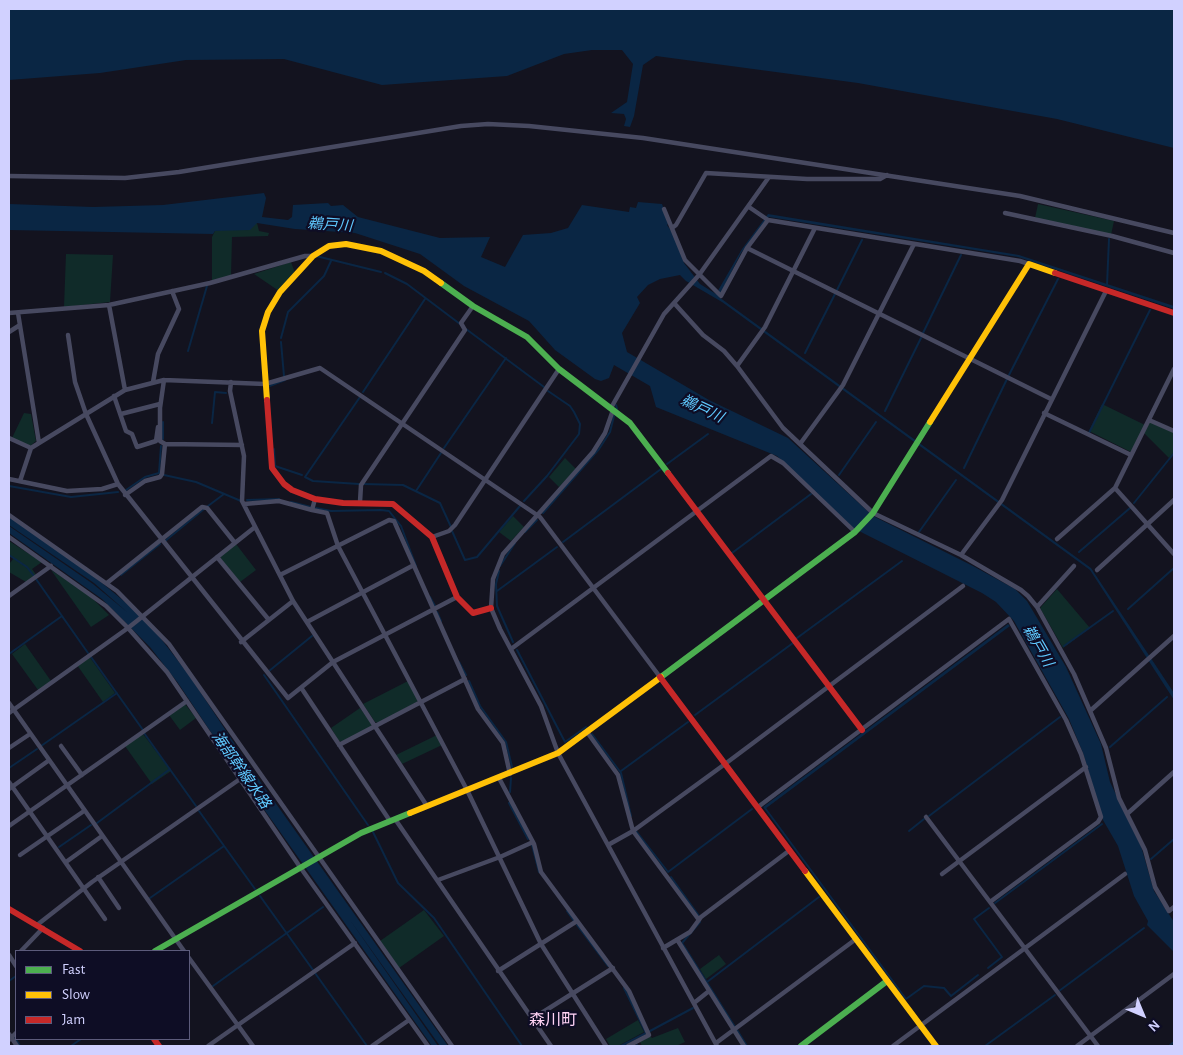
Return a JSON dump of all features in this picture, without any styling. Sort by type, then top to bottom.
[{"type":"street","points":[[9,176],[125,178],[179,172],[461,126],[488,124],[538,127],[643,138],[1020,196],[1174,233]]},
{"type":"street","points":[[672,228],[676,225],[706,174],[880,179],[887,175]]},
{"type":"street","points":[[768,177],[749,207],[698,276],[664,314],[612,409],[601,442],[508,549],[497,566],[491,590],[491,608],[493,616],[541,706],[558,753],[716,1045],[856,939]]},
{"type":"street","points":[[749,207],[766,219],[1020,261],[1174,313]]},
{"type":"street","points":[[664,209],[686,260],[698,276],[718,294],[766,219]]},
{"type":"street","points":[[1005,213],[1112,236],[1174,253]]},
{"type":"street","points":[[737,366],[764,328],[815,228]]},
{"type":"street","points":[[491,608],[473,613],[457,597],[432,537],[413,523],[393,504],[315,499],[292,490],[284,484],[272,468],[262,331],[268,312],[280,292],[313,256],[324,248],[338,244],[381,251],[424,271],[472,306],[527,337],[559,369],[612,409],[636,430],[862,730]]},
{"type":"street","points":[[800,444],[843,385],[914,244]]},
{"type":"street","points":[[747,248],[1051,399]]},
{"type":"street","points":[[9,313],[110,304],[210,284],[305,256],[313,256]]},
{"type":"street","points":[[157,950],[318,856],[392,820],[510,774],[558,753],[854,532],[873,514],[1029,264]]},
{"type":"street","points":[[153,382],[158,354],[179,309],[172,291]]},
{"type":"street","points":[[961,555],[999,502],[1106,291]]},
{"type":"street","points":[[674,303],[703,335],[724,351],[737,366],[775,420],[873,514],[961,555],[1021,590],[1036,607],[1074,674],[1106,748],[1119,798],[1145,850],[1155,887],[1169,912],[1174,907]]},
{"type":"street","points":[[110,304],[125,390]]},
{"type":"street","points":[[360,502],[360,485],[465,330],[461,323],[472,306]]},
{"type":"street","points":[[18,313],[39,443]]},
{"type":"street","points":[[9,332],[20,325]]},
{"type":"street","points":[[68,335],[75,382],[86,414],[118,484],[160,540],[285,696],[290,698],[333,662],[457,597]]},
{"type":"street","points":[[20,481],[31,448],[125,390],[164,380],[265,384],[320,368],[537,515],[758,806],[936,1046]]},
{"type":"street","points":[[432,537],[452,529],[559,369]]},
{"type":"street","points":[[1057,539],[1115,488],[1174,369]]},
{"type":"street","points":[[114,396],[126,430],[132,434],[137,447],[156,441],[164,380]]},
{"type":"street","points":[[231,382],[230,392],[242,445],[244,504],[306,622],[427,806]]},
{"type":"street","points":[[160,406],[160,441],[165,444],[242,445]]},
{"type":"street","points":[[120,414],[160,406]]},
{"type":"street","points":[[1044,413],[1131,455]]},
{"type":"street","points":[[1150,420],[1174,431]]},
{"type":"street","points":[[9,438],[31,448]]},
{"type":"street","points":[[125,495],[145,481],[162,476],[165,444]]},
{"type":"street","points":[[511,649],[771,456],[783,463],[854,532]]},
{"type":"street","points":[[9,480],[74,492],[102,489],[118,484]]},
{"type":"street","points":[[1115,488],[1174,554]]},
{"type":"street","points":[[312,510],[315,499]]},
{"type":"street","points":[[1097,570],[1174,500]]},
{"type":"street","points":[[244,504],[279,501],[327,514],[338,546],[467,790],[541,944],[606,1046]]},
{"type":"street","points":[[107,584],[160,540],[205,507],[235,543]]},
{"type":"street","points":[[9,515],[107,584],[143,615],[180,659],[452,1046]]},
{"type":"street","points":[[280,575],[392,520],[397,524],[412,566],[478,709],[503,743],[510,774]]},
{"type":"street","points":[[11,711],[129,627],[256,527]]},
{"type":"street","points":[[9,537],[93,596],[129,627],[167,672],[300,867],[428,1046]]},
{"type":"street","points":[[217,557],[269,620]]},
{"type":"street","points":[[9,596],[50,566]]},
{"type":"street","points":[[306,622],[412,566]]},
{"type":"street","points":[[1036,607],[1074,566]]},
{"type":"street","points":[[608,845],[633,831],[726,764],[963,586]]},
{"type":"street","points":[[242,642],[294,601]]},
{"type":"street","points":[[758,806],[1009,619],[1066,720],[1086,766],[1101,817],[1098,822],[990,902]]},
{"type":"street","points":[[1090,711],[1174,636]]},
{"type":"street","points":[[340,745],[465,679]]},
{"type":"street","points":[[302,689],[392,820],[438,880],[551,1046]]},
{"type":"street","points":[[9,826],[187,701]]},
{"type":"street","points":[[9,703],[11,711],[30,734],[183,950]]},
{"type":"street","points":[[587,732],[618,775],[633,831],[699,920]]},
{"type":"street","points":[[9,748],[30,734]]},
{"type":"street","points":[[61,746],[82,775]]},
{"type":"street","points":[[48,761],[10,786],[48,836],[105,919]]},
{"type":"street","points":[[942,874],[1086,766]]},
{"type":"street","points":[[1127,814],[1174,772]]},
{"type":"street","points":[[499,778],[533,842],[542,872],[630,991],[649,1034],[628,1046]]},
{"type":"street","points":[[22,950],[40,926],[84,887],[240,779]]},
{"type":"street","points":[[20,855],[84,811]]},
{"type":"street","points":[[926,817],[1098,1046]]},
{"type":"street","points":[[66,862],[102,836]]},
{"type":"street","points":[[438,880],[500,857],[533,842]]},
{"type":"street","points":[[663,948],[678,941],[690,932],[699,920],[790,850]]},
{"type":"street","points":[[893,1046],[1124,874]]},
{"type":"street","points":[[98,877],[119,908]]},
{"type":"street","points":[[9,910],[40,926],[78,950]]},
{"type":"street","points":[[498,970],[577,921]]},
{"type":"street","points":[[678,941],[744,1046]]},
{"type":"street","points":[[208,1046],[355,943]]},
{"type":"street","points":[[9,955],[14,958]]},
{"type":"street","points":[[190,959],[253,1046]]},
{"type":"street","points":[[532,1018],[613,968]]},
{"type":"street","points":[[1077,1046],[1174,974]]},
{"type":"street","points":[[800,1046],[887,981]]},
{"type":"street","points":[[694,1003],[709,991]]},
{"type":"street","points":[[372,1046],[409,1020]]},
{"type":"street","points":[[10,1038],[17,1046]]},
{"type":"street","points":[[638,1041],[641,1046]]},
{"type":"green space","points":[[1038,204],[1114,221],[1111,235],[1035,218]]},
{"type":"green space","points":[[257,223],[259,231],[269,233],[268,236],[232,237],[231,276],[212,281],[212,237],[215,231]]},
{"type":"green space","points":[[66,254],[113,255],[110,302],[64,307]]},
{"type":"green space","points":[[291,262],[295,273],[279,291],[254,274]]},
{"type":"green space","points":[[1102,404],[1145,425],[1131,452],[1089,431]]},
{"type":"green space","points":[[24,413],[31,414],[36,441],[30,446],[12,438]]},
{"type":"green space","points":[[1150,422],[1174,433],[1174,452],[1169,458],[1144,433]]},
{"type":"green space","points":[[565,458],[576,469],[559,487],[549,477]]},
{"type":"green space","points":[[513,516],[524,527],[511,541],[499,532]]},
{"type":"green space","points":[[9,541],[42,562],[32,569],[37,576],[26,582],[9,572],[9,564],[14,558],[9,555]]},
{"type":"green space","points":[[236,544],[256,570],[240,582],[221,559],[221,555]]},
{"type":"green space","points":[[51,570],[88,594],[109,615],[91,627]]},
{"type":"green space","points":[[1057,589],[1090,628],[1063,648],[1040,608]]},
{"type":"green space","points":[[25,644],[51,681],[38,690],[12,654]]},
{"type":"green space","points":[[89,656],[115,693],[103,702],[77,665]]},
{"type":"green space","points":[[408,681],[418,700],[417,702],[378,723],[375,722],[363,704]]},
{"type":"green space","points":[[185,704],[196,718],[180,730],[169,715]]},
{"type":"green space","points":[[360,708],[372,724],[371,727],[342,742],[339,741],[331,728]]},
{"type":"green space","points":[[143,734],[171,771],[152,784],[125,746]]},
{"type":"green space","points":[[437,735],[442,745],[402,764],[396,755]]},
{"type":"green space","points":[[424,910],[444,936],[399,968],[380,941]]},
{"type":"green space","points":[[719,955],[726,964],[706,979],[700,969]]},
{"type":"green space","points":[[638,1020],[644,1032],[618,1046],[610,1046],[606,1039]]},
{"type":"green space","points":[[678,1028],[685,1042],[676,1046],[642,1046],[640,1042],[650,1036],[652,1038]]},
{"type":"water","points":[[9,9],[1174,9],[1174,148],[1057,119],[858,83],[656,56],[643,65],[634,116],[630,127],[624,126],[626,119],[624,114],[611,113],[627,102],[633,64],[622,50],[592,50],[564,54],[507,76],[382,85],[284,59],[186,60],[100,73],[9,80]]},
{"type":"water","name":"鵜戸川","points":[[264,193],[266,198],[262,217],[288,220],[292,217],[293,205],[328,203],[331,206],[343,205],[358,217],[440,238],[490,237],[481,257],[505,267],[523,235],[551,233],[568,228],[582,205],[629,212],[630,207],[636,208],[638,202],[662,204],[669,223],[667,225],[674,235],[684,263],[700,284],[716,294],[742,249],[768,214],[1019,255],[1174,306],[1174,309],[1018,257],[769,217],[741,253],[719,297],[1091,568],[1174,693],[1174,700],[1090,570],[722,302],[686,281],[680,275],[660,279],[648,285],[637,297],[640,303],[622,333],[627,352],[709,400],[788,438],[873,516],[1015,589],[1027,601],[1066,667],[1101,744],[1110,782],[1141,846],[1154,891],[1174,922],[1174,952],[1147,925],[1148,921],[1134,896],[1118,846],[1103,820],[1083,753],[1069,719],[1014,621],[996,602],[982,593],[853,528],[777,456],[656,407],[650,386],[614,365],[609,378],[601,381],[595,379],[555,350],[529,321],[464,286],[420,254],[355,233],[295,229],[257,223],[250,230],[215,231],[213,234],[9,230],[9,204],[93,207],[163,205]]},
{"type":"water","name":"海部幹線水路","points":[[9,516],[96,578],[131,607],[155,631],[189,675],[250,767],[448,1046],[440,1046],[350,920],[438,1046],[432,1046],[239,774],[178,683],[150,647],[102,599],[9,533],[9,526],[93,584],[127,612],[94,583],[9,525]]},
{"type":"water","points":[[1008,624],[1010,626],[765,809],[763,807]]},
{"type":"waterway","points":[[1107,285],[1109,239]]},
{"type":"waterway","points":[[837,290],[862,240]]},
{"type":"waterway","points":[[923,333],[961,255]]},
{"type":"waterway","points":[[316,256],[381,272]]},
{"type":"waterway","points":[[281,338],[288,312],[324,276],[331,261]]},
{"type":"waterway","points":[[385,273],[407,284],[460,324]]},
{"type":"waterway","points":[[1009,375],[1058,279]]},
{"type":"waterway","points":[[188,351],[207,286]]},
{"type":"waterway","points":[[805,353],[835,294]]},
{"type":"waterway","points":[[363,392],[425,299]]},
{"type":"waterway","points":[[1089,433],[1150,310]]},
{"type":"waterway","points":[[466,329],[544,387]]},
{"type":"waterway","points":[[885,411],[921,338]]},
{"type":"waterway","points":[[281,342],[284,376]]},
{"type":"waterway","points":[[444,448],[506,358]]},
{"type":"waterway","points":[[964,468],[1007,379]]},
{"type":"waterway","points":[[267,387],[285,380]]},
{"type":"waterway","points":[[524,501],[547,476],[579,434],[580,424],[570,406],[548,391]]},
{"type":"waterway","points":[[212,423],[215,392],[226,393]]},
{"type":"waterway","points":[[359,484],[313,481],[305,477],[360,397]]},
{"type":"waterway","points":[[616,405],[617,409]]},
{"type":"waterway","points":[[543,513],[599,449],[610,432],[614,416]]},
{"type":"waterway","points":[[163,422],[163,439]]},
{"type":"waterway","points":[[839,475],[876,422]]},
{"type":"waterway","points":[[667,464],[708,434]]},
{"type":"waterway","points":[[126,490],[145,477],[159,473],[161,446]]},
{"type":"waterway","points":[[274,449],[275,466],[302,475]]},
{"type":"waterway","points":[[416,491],[441,453]]},
{"type":"waterway","points":[[1134,503],[1174,453]]},
{"type":"waterway","points":[[563,542],[661,469]]},
{"type":"waterway","points":[[164,475],[196,482],[241,501]]},
{"type":"waterway","points":[[919,532],[956,480]]},
{"type":"waterway","points":[[363,484],[403,485],[440,503],[451,527]]},
{"type":"waterway","points":[[9,486],[71,497],[118,492]]},
{"type":"waterway","points":[[208,506],[224,494]]},
{"type":"waterway","points":[[732,553],[811,494]]},
{"type":"waterway","points":[[247,500],[279,499]]},
{"type":"waterway","points":[[291,502],[311,507]]},
{"type":"waterway","points":[[452,531],[465,560],[477,557],[520,506]]},
{"type":"waterway","points":[[316,508],[331,511],[389,511],[401,526],[416,566]]},
{"type":"waterway","points":[[1079,552],[1130,508]]},
{"type":"waterway","points":[[165,541],[204,509]]},
{"type":"waterway","points":[[525,532],[537,520]]},
{"type":"waterway","points":[[500,566],[515,543]]},
{"type":"waterway","points":[[121,575],[160,544]]},
{"type":"waterway","points":[[497,591],[557,547]]},
{"type":"waterway","points":[[9,555],[27,567],[34,576]]},
{"type":"waterway","points":[[797,638],[902,561]]},
{"type":"waterway","points":[[1128,609],[1174,568]]},
{"type":"waterway","points":[[499,571],[496,584],[497,606],[513,642]]},
{"type":"waterway","points":[[36,579],[88,653]]},
{"type":"waterway","points":[[430,597],[435,606]]},
{"type":"waterway","points":[[1064,646],[1113,611]]},
{"type":"waterway","points":[[437,612],[441,621]]},
{"type":"waterway","points":[[9,654],[62,616]]},
{"type":"waterway","points":[[269,671],[312,636]]},
{"type":"waterway","points":[[695,715],[793,643]]},
{"type":"waterway","points":[[517,650],[565,742],[586,727]]},
{"type":"waterway","points":[[91,657],[143,730]]},
{"type":"waterway","points":[[459,662],[466,675]]},
{"type":"waterway","points":[[264,675],[368,825]]},
{"type":"waterway","points":[[469,681],[480,706],[506,742],[512,767]]},
{"type":"waterway","points":[[41,746],[117,693]]},
{"type":"waterway","points":[[1110,747],[1167,697]]},
{"type":"waterway","points":[[929,816],[1060,717]]},
{"type":"waterway","points":[[621,771],[688,722]]},
{"type":"waterway","points":[[144,733],[196,806]]},
{"type":"waterway","points":[[592,734],[621,773],[631,816]]},
{"type":"waterway","points":[[9,768],[37,749]]},
{"type":"waterway","points":[[97,823],[170,769]]},
{"type":"waterway","points":[[510,792],[511,778]]},
{"type":"waterway","points":[[509,803],[528,839]]},
{"type":"waterway","points":[[765,808],[906,999],[924,986],[944,988],[951,996],[978,975]]},
{"type":"waterway","points":[[636,831],[668,872],[752,809]]},
{"type":"waterway","points":[[199,811],[255,889]]},
{"type":"waterway","points":[[909,831],[924,819]]},
{"type":"waterway","points":[[995,903],[1102,824]]},
{"type":"waterway","points":[[59,847],[91,825]]},
{"type":"waterway","points":[[373,832],[398,883],[434,918],[522,1046]]},
{"type":"waterway","points":[[1151,859],[1174,839]]},
{"type":"waterway","points":[[532,845],[539,872]]},
{"type":"waterway","points":[[150,898],[224,846]]},
{"type":"waterway","points":[[671,877],[699,916]]},
{"type":"waterway","points":[[260,896],[313,970]]},
{"type":"waterway","points":[[707,982],[819,897]]},
{"type":"waterway","points":[[213,986],[323,907]]},
{"type":"waterway","points":[[988,968],[1002,957],[974,919],[989,908]]},
{"type":"waterway","points":[[567,911],[574,921]]},
{"type":"waterway","points":[[700,922],[682,943],[735,1027]]},
{"type":"waterway","points":[[577,925],[608,966]]},
{"type":"waterway","points":[[1059,991],[1144,928]]},
{"type":"waterway","points":[[315,973],[367,1046]]},
{"type":"waterway","points":[[9,981],[15,977]]},
{"type":"waterway","points":[[624,988],[646,1033]]},
{"type":"waterway","points":[[985,1046],[1055,995]]},
{"type":"waterway","points":[[650,1031],[693,1008]]},
{"type":"waterway","points":[[737,1030],[747,1046]]},
{"type":"waterway","points":[[621,1046],[646,1033]]},
{"type":"waterway","points":[[16,1040],[20,1046]]},
{"type":"waterway","points":[[71,1046],[80,1040]]},
{"type":"waterway","points":[[1169,1046],[1174,1042]]},
{"type":"traffic: fast","points":[[441,283],[473,306],[527,337],[559,369],[630,423],[668,473]]},
{"type":"traffic: fast","points":[[661,677],[855,532],[873,513],[930,422]]},
{"type":"traffic: fast","points":[[157,950],[361,833],[410,813]]},
{"type":"traffic: fast","points":[[801,1046],[887,981]]},
{"type":"traffic: slow","points":[[267,400],[262,331],[268,312],[280,292],[313,256],[329,246],[346,244],[381,251],[424,271],[441,283]]},
{"type":"traffic: slow","points":[[930,422],[1029,264],[1055,273]]},
{"type":"traffic: slow","points":[[410,813],[558,753],[661,677]]},
{"type":"traffic: slow","points":[[805,871],[936,1046]]},
{"type":"traffic: jam","points":[[1055,273],[1174,313]]},
{"type":"traffic: jam","points":[[267,400],[272,468],[284,484],[292,490],[315,499],[343,503],[393,504],[432,537],[457,597],[473,613],[491,608]]},
{"type":"traffic: jam","points":[[668,473],[862,730]]},
{"type":"traffic: jam","points":[[660,677],[805,871]]},
{"type":"traffic: jam","points":[[9,909],[78,950]]},
{"type":"traffic: jam","points":[[155,1040],[159,1046]]},
{"type":"district","name":"森川町","points":[[553,1020]]}]
